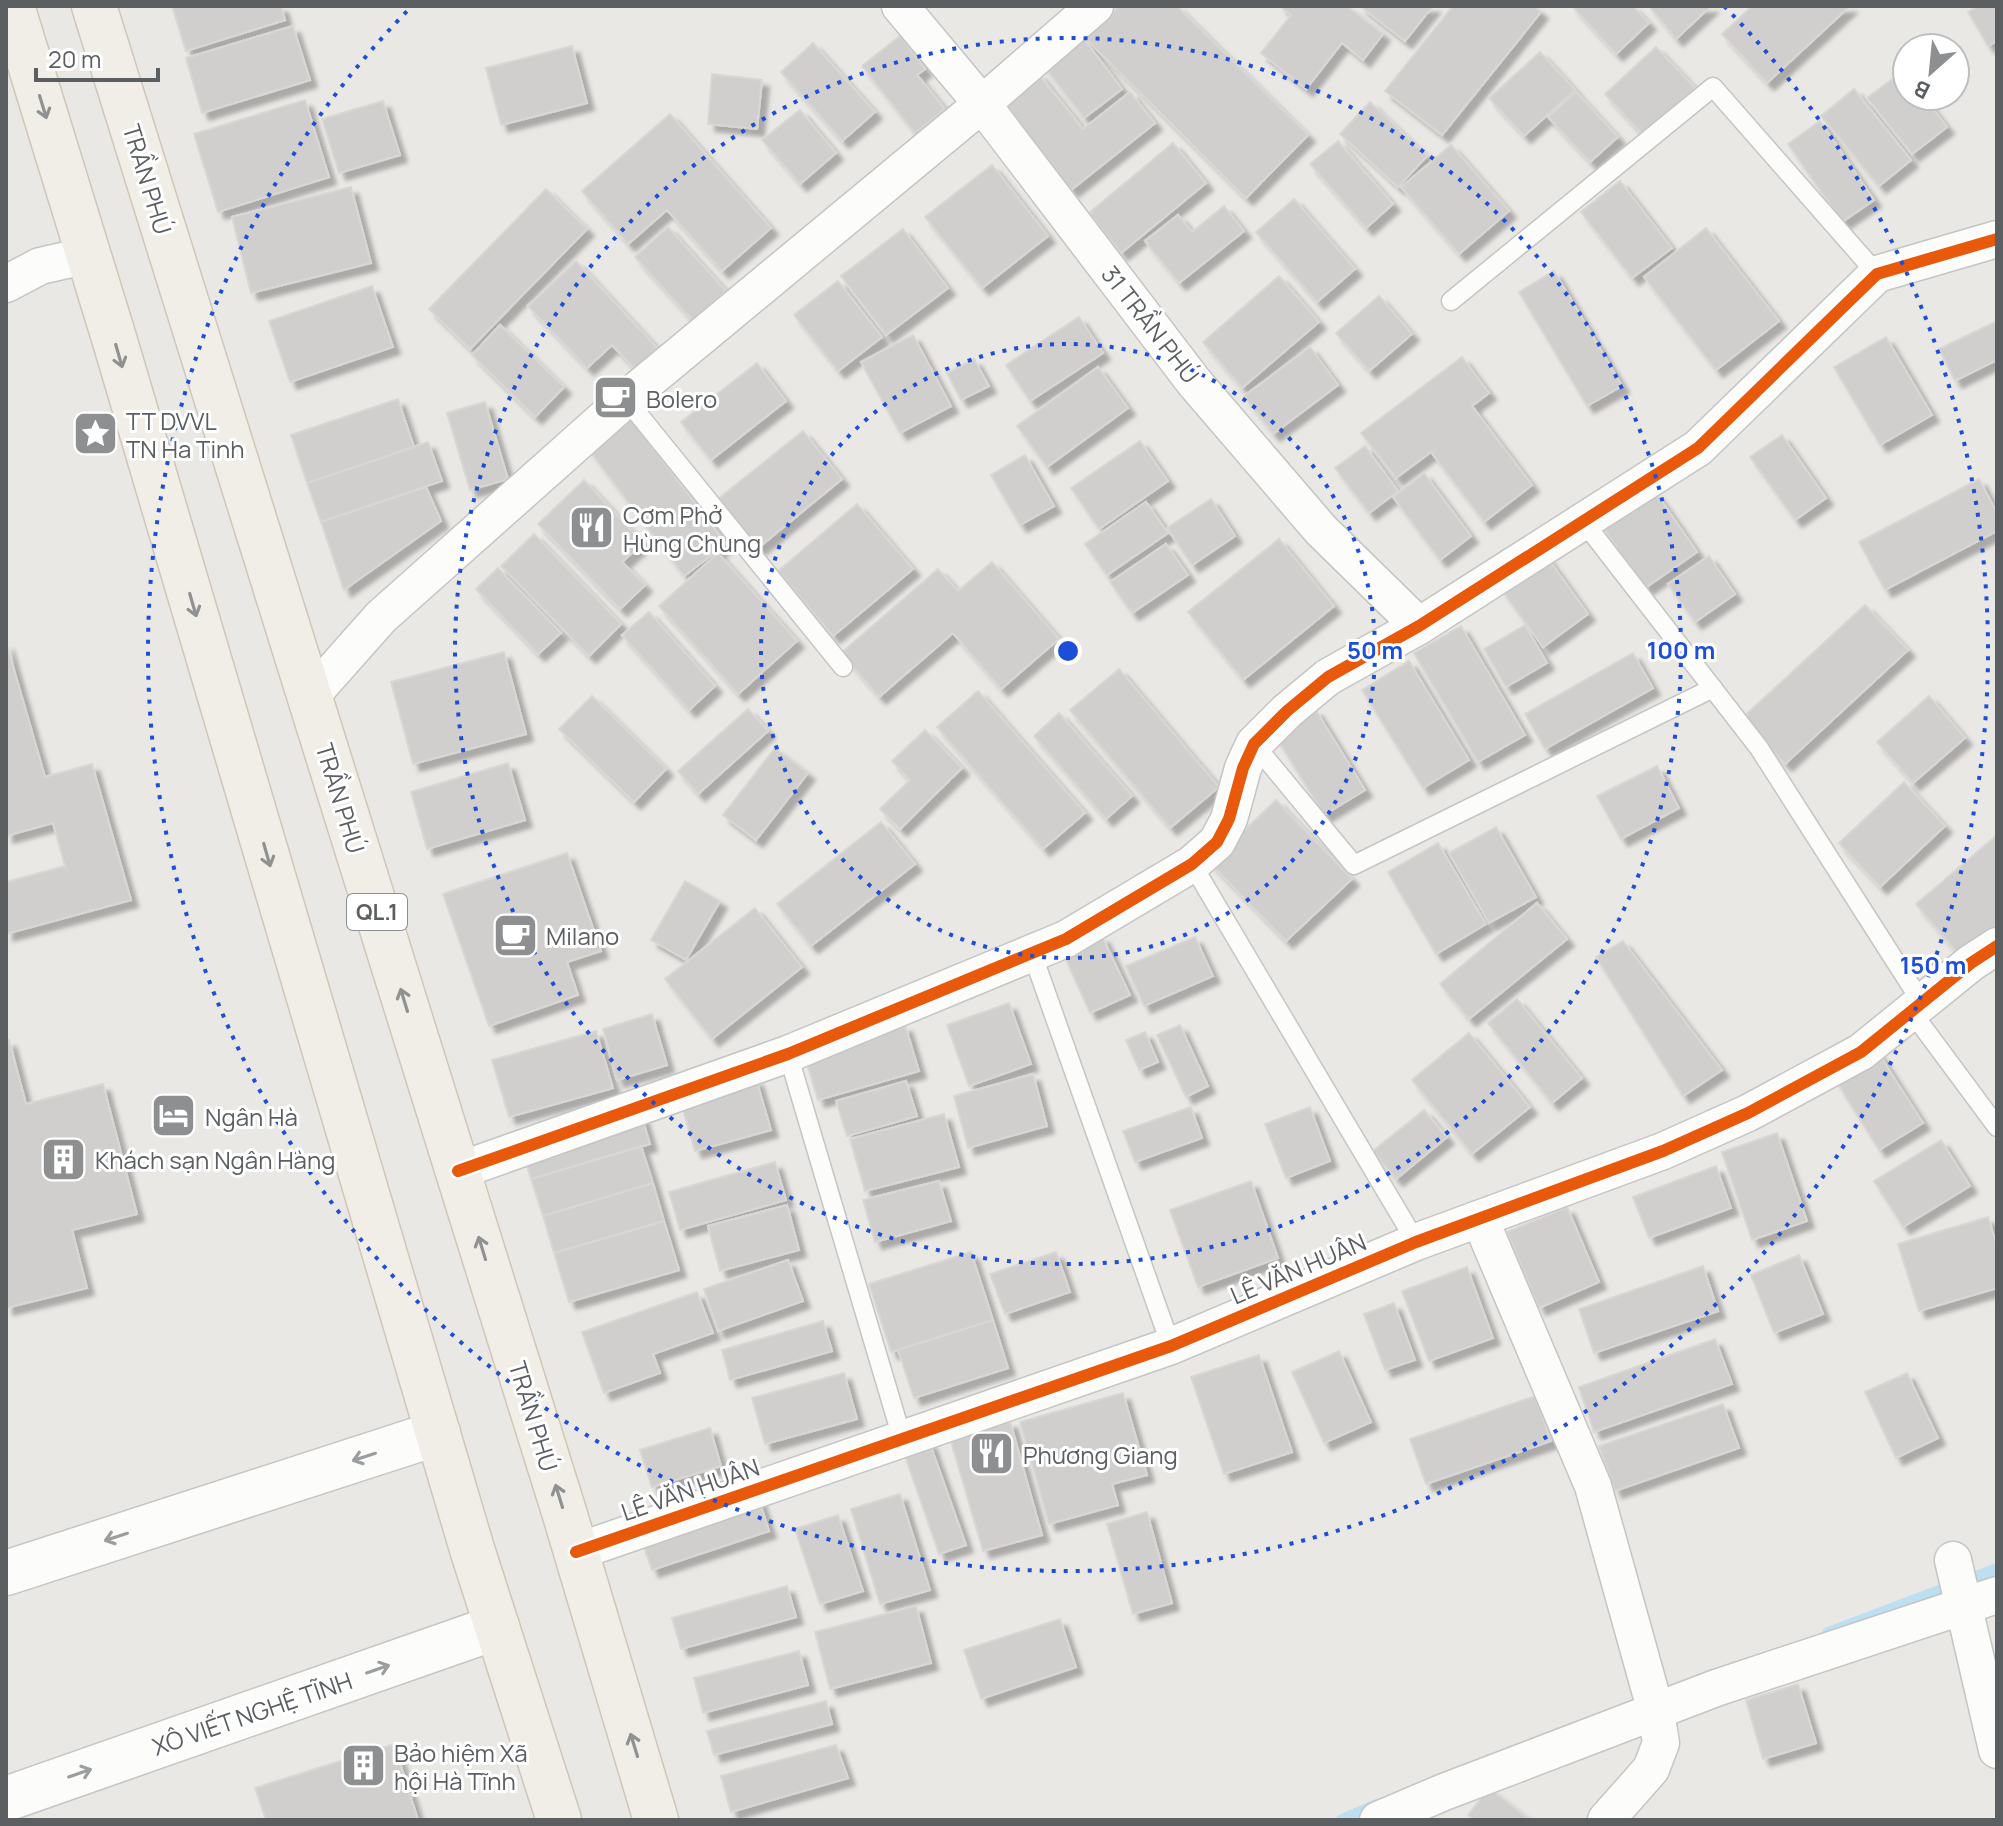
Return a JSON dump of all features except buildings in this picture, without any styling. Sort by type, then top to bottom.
[{"type":"main road","points":[[12,6],[89,255],[438,1433],[559,1820]]},
{"type":"main road","name":"TRẦN PHÚ","points":[[94,6],[458,1171],[656,1820]]},
{"type":"street","name":"31 TRẦN PHÚ","points":[[900,6],[982,104],[1194,382],[1321,530],[1419,626]]},
{"type":"street","points":[[310,697],[381,617],[626,399],[982,104],[1095,6]]},
{"type":"street","points":[[458,1171],[788,1054],[1066,939],[1192,864],[1217,842],[1229,819],[1243,768],[1254,744],[1328,677],[1419,626],[1698,448],[1877,274],[1997,239]]},
{"type":"street","points":[[6,284],[40,266],[89,255]]},
{"type":"street","name":"LÊ VĂN HUÂN","points":[[576,1552],[1171,1346],[1416,1242],[1663,1151],[1748,1113],[1861,1052],[1971,963],[1997,946]]},
{"type":"street","points":[[1480,1219],[1593,1486],[1655,1708],[1661,1743],[1651,1769],[1606,1820]]},
{"type":"street","points":[[6,1573],[438,1433]]},
{"type":"street","points":[[1953,1560],[1981,1600],[1997,1750]]},
{"type":"street","points":[[1378,1820],[1655,1708],[1981,1600]]},
{"type":"street","name":"XÔ VIẾT NGHỆ TĨNH","points":[[6,1799],[497,1627]]},
{"type":"lane","points":[[1451,301],[1713,87],[1877,274]]},
{"type":"lane","points":[[626,399],[843,667]]},
{"type":"lane","points":[[1583,521],[1759,748],[1916,1007],[1997,1127]]},
{"type":"lane","points":[[1254,744],[1354,865],[1713,688]]},
{"type":"lane","points":[[1192,864],[1416,1242]]},
{"type":"lane","points":[[1032,953],[1171,1346]]},
{"type":"lane","points":[[788,1054],[902,1438]]},
{"type":"waterway","points":[[1828,1633],[1997,1569]]},
{"type":"waterway","points":[[1342,1820],[1377,1805]]},
{"type":"cycle path","points":[[458,1171],[788,1054],[1066,939],[1192,864],[1217,842],[1229,819],[1243,768],[1254,744],[1328,677],[1419,626],[1698,448],[1877,274],[1997,239]]},
{"type":"cycle path","points":[[576,1552],[1171,1346],[1416,1242],[1663,1151],[1748,1113],[1861,1052],[1971,963],[1997,946]]},
{"type":"place","name":"Bolero","points":[[615,398]]},
{"type":"place","name":"TT DVVL TN Ha Tinh","points":[[95,434]]},
{"type":"place","name":"Cơm Phở Hùng Chung","points":[[592,528]]},
{"type":"place","name":"Milano","points":[[515,935]]},
{"type":"place","name":"Ngân Hà","points":[[174,1116]]},
{"type":"place","name":"Khách sạn Ngân Hàng","points":[[64,1159]]},
{"type":"place","name":"Phương Giang","points":[[992,1454]]},
{"type":"place","name":"Bảo hiệm Xã hội Hà Tĩnh","points":[[363,1766]]}]
